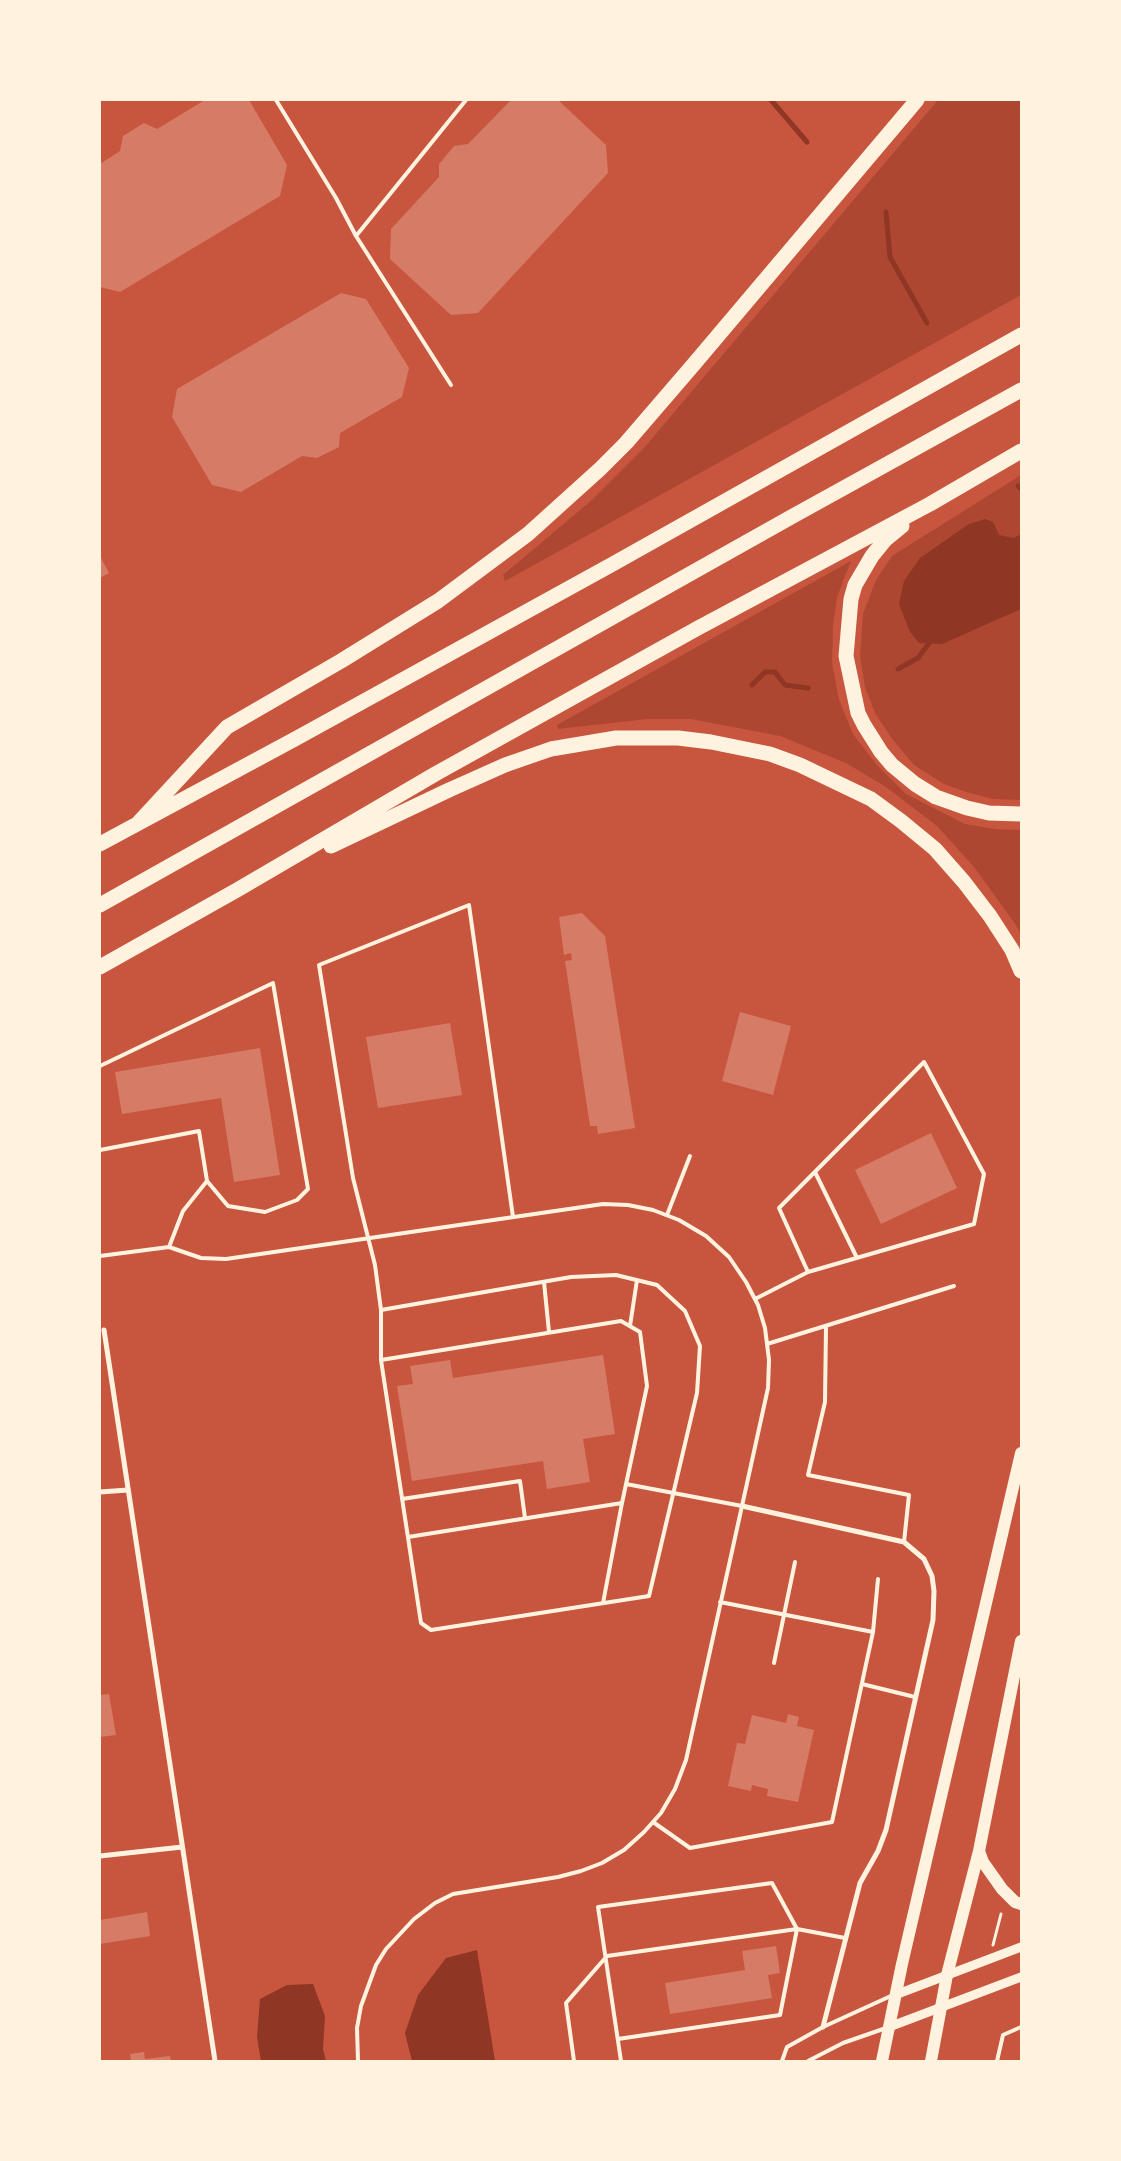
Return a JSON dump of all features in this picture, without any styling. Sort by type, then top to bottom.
[{"type":"highway","points":[[139,822],[227,727],[341,661],[438,601],[528,534],[600,470],[626,443],[694,364],[917,100]]},
{"type":"highway","points":[[100,844],[611,565],[1021,335]]},
{"type":"highway","points":[[100,905],[1021,390]]},
{"type":"highway","points":[[100,967],[455,764],[690,633],[930,504],[1021,451]]},
{"type":"highway","points":[[930,504],[885,540],[872,556],[855,585],[848,616],[846,656],[854,700],[864,725],[881,752],[892,765],[915,784],[936,797],[967,808],[989,813],[1021,814]]},
{"type":"highway","points":[[237,890],[457,786],[505,765],[551,749],[616,738],[678,738],[711,742],[770,754],[835,780],[871,799],[934,849],[964,882],[990,916],[1012,950],[1021,971]]},
{"type":"main road","points":[[882,2061],[895,1994],[1021,1453]]},
{"type":"main road","points":[[930,2061],[947,1975],[979,1851],[1021,1641]]},
{"type":"main road","points":[[979,1851],[987,1868],[1002,1889],[1015,1902],[1021,1904]]},
{"type":"street","points":[[104,1330],[215,2061]]},
{"type":"street","points":[[100,1492],[128,1490]]},
{"type":"street","points":[[742,1506],[904,1542],[929,1567],[934,1591],[933,1620],[886,1830],[878,1851],[860,1883],[823,2027]]},
{"type":"street","points":[[100,1856],[182,1846]]},
{"type":"street","points":[[895,1994],[1021,1947]]},
{"type":"street","points":[[888,2027],[1021,1978]]},
{"type":"lane","points":[[276,100],[336,198],[356,236],[451,386]]},
{"type":"lane","points":[[356,236],[466,100]]},
{"type":"lane","points":[[381,1310],[571,1277],[616,1275],[657,1285],[685,1311],[700,1346],[697,1394],[672,1492],[649,1596],[431,1630],[421,1623],[381,1360],[381,1310],[375,1265],[353,1178],[319,965],[468,905],[513,1217]]},
{"type":"lane","points":[[100,1066],[273,983],[308,1189],[297,1200],[265,1212],[228,1206],[207,1182],[199,1131],[100,1150]]},
{"type":"lane","points":[[755,1299],[808,1272],[974,1224],[984,1174],[924,1062],[780,1208],[808,1272]]},
{"type":"lane","points":[[667,1215],[690,1156]]},
{"type":"lane","points":[[815,1172],[857,1258]]},
{"type":"lane","points":[[169,1247],[183,1211],[207,1182]]},
{"type":"lane","points":[[100,1256],[169,1247],[202,1258],[226,1259],[603,1204],[628,1205],[667,1215],[706,1236],[729,1258],[746,1282],[755,1299],[765,1328],[769,1360],[768,1388],[686,1760],[674,1789],[653,1822],[624,1850],[602,1863],[558,1877],[479,1888],[453,1894],[435,1903],[414,1919],[386,1950],[376,1965],[361,2006],[357,2028],[358,2061]]},
{"type":"lane","points":[[630,1326],[637,1280]]},
{"type":"lane","points":[[544,1282],[550,1332]]},
{"type":"lane","points":[[767,1344],[954,1286]]},
{"type":"lane","points":[[381,1360],[621,1321],[640,1332],[648,1386],[622,1502],[603,1603]]},
{"type":"lane","points":[[826,1326],[825,1402],[808,1475],[909,1496],[904,1542]]},
{"type":"lane","points":[[402,1499],[520,1481],[525,1518]]},
{"type":"lane","points":[[626,1484],[742,1506]]},
{"type":"lane","points":[[408,1537],[622,1502]]},
{"type":"lane","points":[[774,1663],[795,1562]]},
{"type":"lane","points":[[653,1822],[690,1848],[832,1822],[873,1632],[878,1580]]},
{"type":"lane","points":[[720,1602],[873,1632]]},
{"type":"lane","points":[[862,1684],[915,1697]]},
{"type":"lane","points":[[618,2039],[780,2015],[797,1929],[772,1883],[598,1907],[607,1956],[618,2039],[621,2061]]},
{"type":"lane","points":[[574,2061],[566,2003],[607,1956],[797,1929],[845,1938]]},
{"type":"lane","points":[[782,2061],[787,2047],[823,2027],[895,1994]]},
{"type":"lane","points":[[808,2061],[843,2043],[888,2027]]},
{"type":"lane","points":[[997,2061],[1003,2035],[1021,2027]]},
{"type":"path","points":[[993,1946],[1001,1914]]},
{"type":"shaded area","points":[[938,100],[1021,100],[1021,295],[505,581],[503,575],[592,500],[644,448]]},
{"type":"shaded area","points":[[1021,475],[1021,800],[993,799],[944,784],[914,765],[893,740],[875,713],[865,687],[860,656],[863,614],[876,580],[892,556]]},
{"type":"shaded area","points":[[985,519],[993,522],[999,535],[1014,538],[1021,534],[1021,609],[942,644],[919,643],[910,632],[899,604],[904,581],[920,558],[969,524]]},
{"type":"shaded area","points":[[851,561],[837,597],[833,627],[832,663],[839,700],[853,734],[876,764],[906,794],[965,824],[995,829],[1021,830],[1021,935],[1016,925],[974,867],[937,826],[886,787],[846,763],[780,736],[691,719],[648,719],[558,729],[557,725]]},
{"type":"shaded area","points":[[477,1950],[495,2061],[412,2061],[405,2033],[418,1995],[446,1958]]},
{"type":"shaded area","points":[[313,1984],[325,2016],[323,2049],[326,2061],[261,2061],[257,2037],[260,1999],[287,1985]]},
{"type":"building","points":[[205,100],[249,100],[287,165],[280,196],[120,292],[100,287],[100,164],[120,151],[123,136],[144,123],[157,129]]},
{"type":"building","points":[[511,100],[558,100],[606,145],[608,173],[478,313],[451,315],[390,259],[391,229],[439,177],[439,164],[454,146],[468,144]]},
{"type":"building","points":[[341,293],[366,299],[409,368],[402,397],[340,433],[339,447],[317,458],[302,456],[241,492],[212,485],[172,417],[177,389]]},
{"type":"building","points":[[100,556],[109,573],[100,578]]},
{"type":"building","points":[[582,913],[605,936],[635,1128],[598,1134],[597,1126],[590,1126],[565,961],[572,960],[571,953],[564,955],[559,917]]},
{"type":"building","points":[[740,1012],[791,1026],[773,1095],[722,1081]]},
{"type":"building","points":[[450,1023],[462,1095],[378,1108],[366,1037]]},
{"type":"building","points":[[260,1048],[280,1175],[234,1182],[221,1098],[122,1114],[115,1072]]},
{"type":"building","points":[[931,1133],[957,1188],[881,1224],[855,1170]]},
{"type":"building","points":[[603,1355],[615,1434],[583,1439],[590,1482],[547,1489],[543,1461],[412,1481],[397,1386],[413,1384],[410,1366],[450,1360],[453,1378]]},
{"type":"building","points":[[109,1694],[116,1735],[100,1737],[100,1695]]},
{"type":"building","points":[[788,1714],[799,1717],[797,1726],[814,1730],[798,1802],[767,1796],[768,1789],[752,1785],[751,1791],[728,1786],[737,1743],[745,1744],[752,1715],[786,1723]]},
{"type":"building","points":[[147,1912],[150,1936],[100,1944],[100,1920]]},
{"type":"building","points":[[776,1946],[780,1973],[768,1975],[772,1998],[670,2014],[665,1983],[745,1970],[742,1951]]},
{"type":"building","points":[[144,2052],[145,2059],[170,2056],[171,2061],[131,2061],[130,2054]]},
{"type":"waterway","points":[[771,100],[807,142]]},
{"type":"waterway","points":[[886,212],[890,257],[927,323]]},
{"type":"waterway","points":[[1018,486],[1021,489]]},
{"type":"waterway","points":[[898,669],[918,658],[933,638]]},
{"type":"waterway","points":[[752,685],[765,672],[775,672],[785,685],[808,688]]}]
